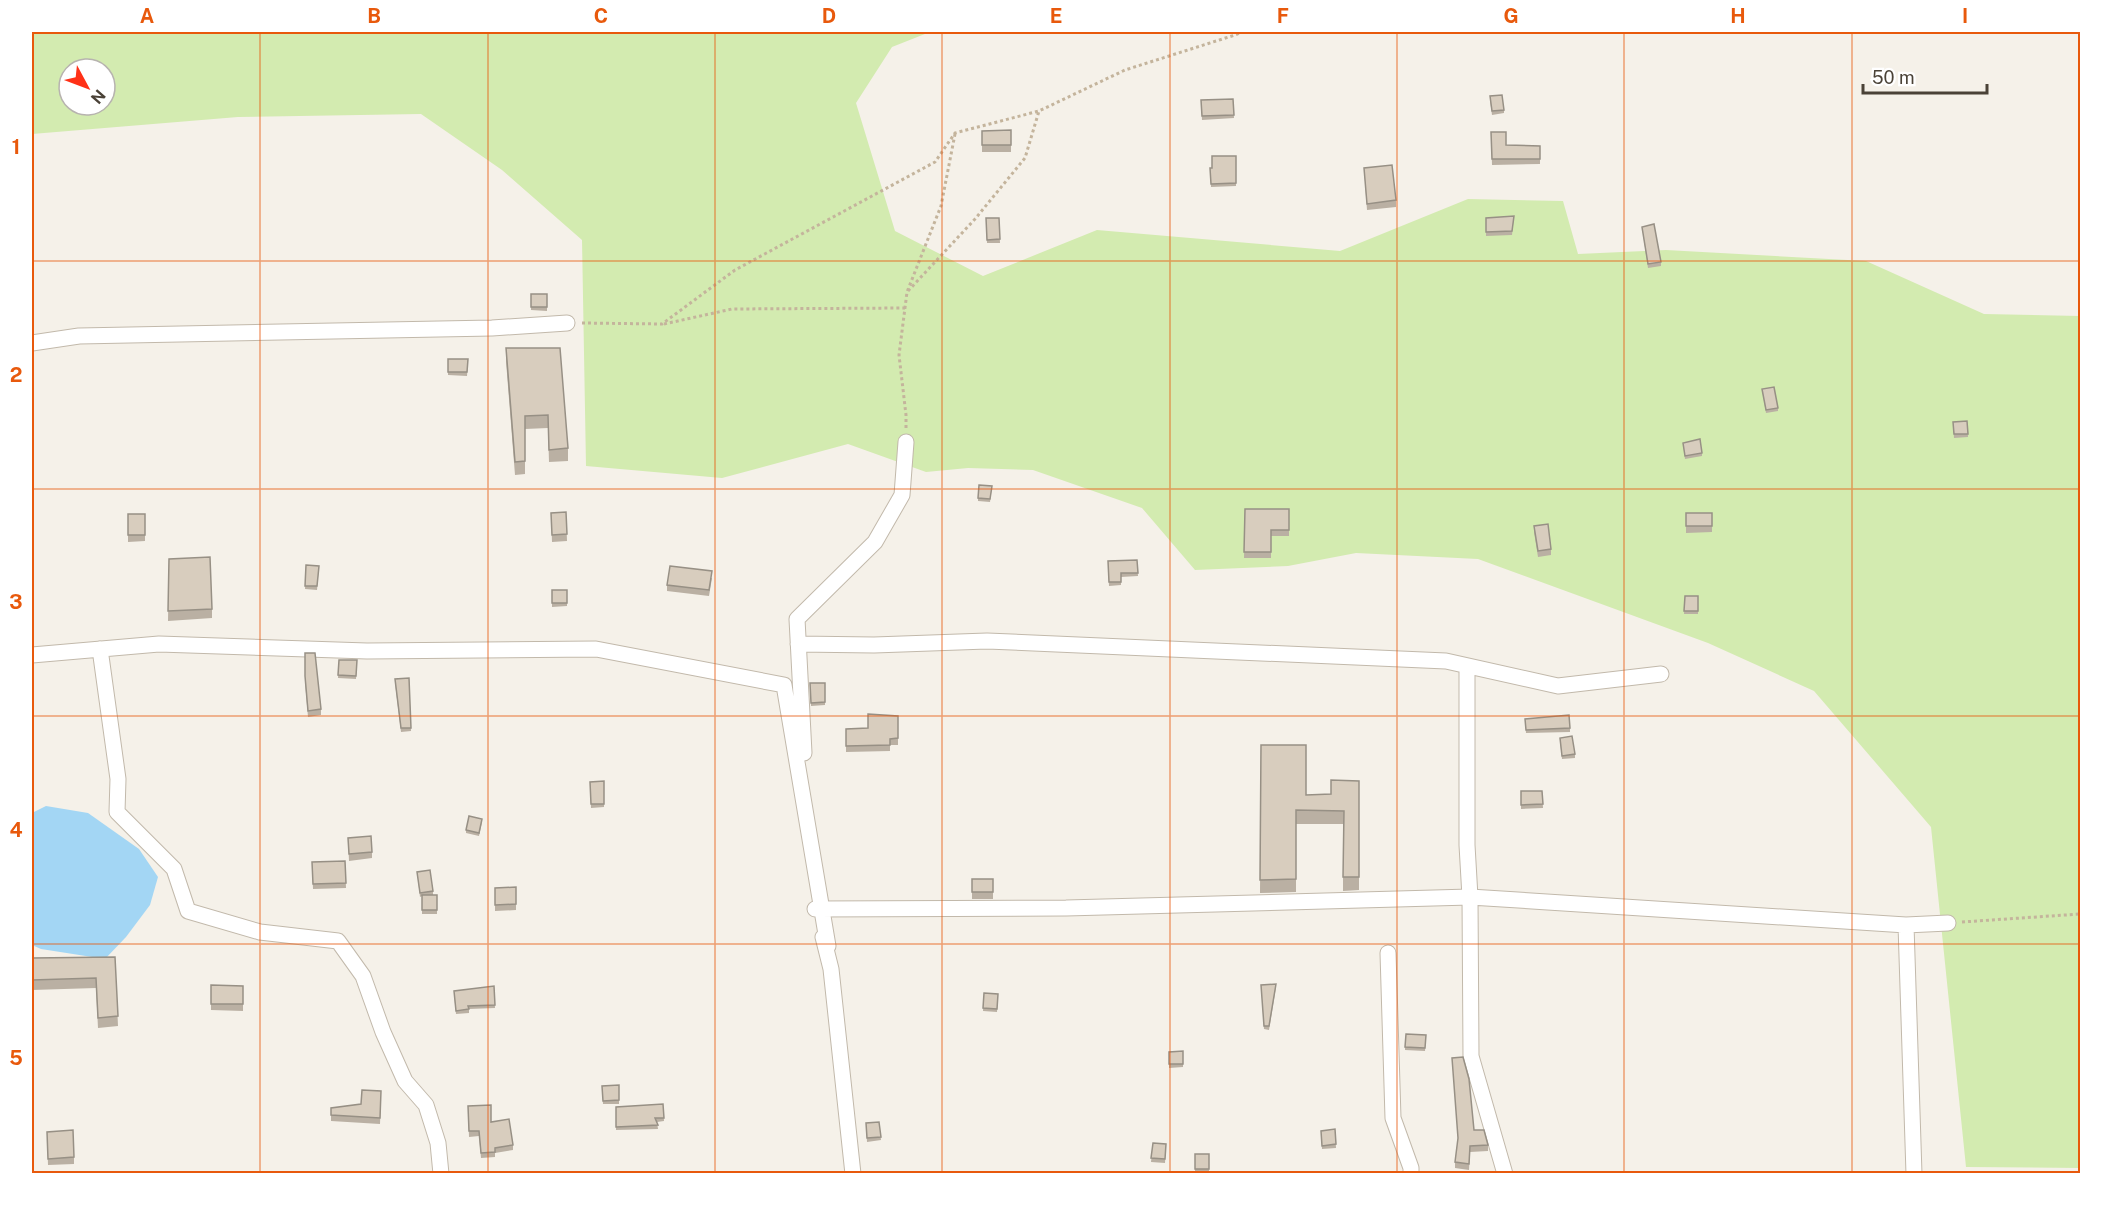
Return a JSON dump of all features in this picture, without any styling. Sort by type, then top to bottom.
[{"type":"street","points":[[32,343],[79,336],[492,328],[567,323]]},
{"type":"street","points":[[853,1173],[831,969],[811,896],[797,619],[875,542],[902,495],[906,442]]},
{"type":"street","points":[[798,644],[874,645],[987,641],[1446,661],[1558,686],[1661,674]]},
{"type":"street","points":[[32,654],[159,644],[367,651],[596,649],[784,685],[828,946]]},
{"type":"street","points":[[100,649],[118,779],[117,812],[174,869],[188,910],[260,932],[338,941],[363,976],[383,1032],[405,1081],[426,1105],[438,1143],[441,1173]]},
{"type":"street","points":[[1467,666],[1467,845],[1470,897],[1471,1056],[1505,1173]]},
{"type":"street","points":[[815,909],[1066,908],[1470,897],[1906,925],[1948,923]]},
{"type":"street","points":[[1906,925],[1914,1173]]},
{"type":"street","points":[[1388,953],[1393,1118],[1411,1173]]},
{"type":"path","points":[[662,324],[735,270],[935,162],[955,133],[1039,111],[1125,70],[1242,32]]},
{"type":"path","points":[[907,292],[975,219],[1025,158],[1039,111]]},
{"type":"path","points":[[906,442],[906,415],[899,355],[907,292],[941,206],[955,133]]},
{"type":"path","points":[[567,323],[662,324],[732,309],[905,308]]},
{"type":"path","points":[[1948,923],[2080,914]]},
{"type":"green space","points":[[32,32],[930,32],[892,47],[856,103],[895,231],[983,276],[1097,230],[1340,251],[1468,199],[1563,201],[1578,254],[1666,250],[1866,261],[1984,314],[2080,316],[2080,1168],[1966,1167],[1931,827],[1814,691],[1708,643],[1478,559],[1356,553],[1288,566],[1195,570],[1142,508],[1033,470],[968,468],[926,472],[848,444],[722,478],[586,466],[582,240],[502,170],[421,114],[238,117],[32,134]]},
{"type":"water","points":[[46,806],[88,813],[139,849],[158,877],[150,905],[126,937],[105,959],[41,949],[32,945],[32,813]]},
{"type":"building","points":[[1502,95],[1504,110],[1492,111],[1490,96]]},
{"type":"building","points":[[1233,99],[1234,115],[1202,116],[1201,100]]},
{"type":"building","points":[[1011,130],[1011,145],[982,145],[982,131]]},
{"type":"building","points":[[1491,132],[1506,132],[1506,145],[1540,146],[1540,159],[1492,159]]},
{"type":"building","points":[[1212,156],[1236,156],[1236,183],[1211,184]]},
{"type":"building","points":[[1392,165],[1396,200],[1367,204],[1364,168]]},
{"type":"building","points":[[1514,216],[1512,231],[1486,232],[1486,218]]},
{"type":"building","points":[[986,218],[999,218],[1000,239],[987,240]]},
{"type":"building","points":[[1654,224],[1661,262],[1648,264],[1642,227]]},
{"type":"building","points":[[531,294],[547,294],[547,307],[531,307]]},
{"type":"building","points":[[506,348],[560,348],[568,448],[549,450],[548,415],[525,416],[525,461],[515,462]]},
{"type":"building","points":[[448,359],[468,359],[467,372],[448,372]]},
{"type":"building","points":[[1774,387],[1778,408],[1766,410],[1762,389]]},
{"type":"building","points":[[1967,421],[1968,434],[1954,434],[1953,422]]},
{"type":"building","points":[[1700,439],[1702,453],[1685,456],[1683,443]]},
{"type":"building","points":[[979,485],[992,486],[990,499],[978,498]]},
{"type":"building","points":[[1245,509],[1289,509],[1289,530],[1271,530],[1271,552],[1244,552]]},
{"type":"building","points":[[566,512],[567,534],[552,535],[551,513]]},
{"type":"building","points":[[1686,513],[1712,513],[1712,526],[1686,526]]},
{"type":"building","points":[[128,514],[145,514],[145,535],[128,535]]},
{"type":"building","points":[[1548,524],[1551,549],[1538,551],[1534,526]]},
{"type":"building","points":[[210,557],[212,609],[168,611],[169,559]]},
{"type":"building","points":[[1137,560],[1138,573],[1121,573],[1121,582],[1109,582],[1108,561]]},
{"type":"building","points":[[306,565],[319,566],[317,586],[305,586]]},
{"type":"building","points":[[670,566],[712,571],[709,590],[667,585]]},
{"type":"building","points":[[552,590],[567,590],[567,603],[552,603]]},
{"type":"building","points":[[1685,596],[1698,596],[1698,611],[1684,611]]},
{"type":"building","points":[[305,653],[315,653],[321,709],[308,711]]},
{"type":"building","points":[[339,660],[357,660],[356,676],[338,675]]},
{"type":"building","points":[[409,678],[411,728],[401,728],[395,679]]},
{"type":"building","points":[[810,683],[825,683],[825,702],[811,703]]},
{"type":"building","points":[[868,714],[898,716],[898,738],[890,739],[890,745],[846,746],[846,729],[868,728]]},
{"type":"building","points":[[1569,715],[1570,728],[1526,730],[1525,719]]},
{"type":"building","points":[[1572,736],[1575,754],[1562,756],[1560,738]]},
{"type":"building","points":[[1261,745],[1306,745],[1306,795],[1331,794],[1331,780],[1359,781],[1359,877],[1343,877],[1344,811],[1296,810],[1296,879],[1260,880]]},
{"type":"building","points":[[604,781],[604,804],[591,804],[590,782]]},
{"type":"building","points":[[1521,791],[1542,791],[1543,804],[1521,805]]},
{"type":"building","points":[[469,816],[482,819],[479,833],[466,830]]},
{"type":"building","points":[[371,836],[372,852],[349,854],[348,838]]},
{"type":"building","points":[[345,861],[346,883],[313,884],[312,862]]},
{"type":"building","points":[[430,870],[433,891],[420,893],[417,872]]},
{"type":"building","points":[[972,879],[993,879],[993,892],[972,892]]},
{"type":"building","points":[[516,887],[516,904],[495,905],[495,888]]},
{"type":"building","points":[[422,895],[437,895],[437,910],[422,910]]},
{"type":"building","points":[[115,957],[118,1016],[98,1018],[96,978],[32,980],[32,958]]},
{"type":"building","points":[[1276,984],[1269,1026],[1264,1026],[1261,985]]},
{"type":"building","points":[[211,985],[243,986],[243,1004],[211,1004]]},
{"type":"building","points":[[494,986],[495,1005],[468,1006],[469,1009],[456,1011],[454,991]]},
{"type":"building","points":[[984,993],[998,994],[997,1009],[983,1008]]},
{"type":"building","points":[[1406,1034],[1426,1035],[1425,1048],[1405,1047]]},
{"type":"building","points":[[1183,1051],[1183,1064],[1169,1064],[1169,1052]]},
{"type":"building","points":[[1463,1057],[1469,1079],[1474,1130],[1484,1130],[1488,1145],[1470,1146],[1469,1164],[1455,1162],[1458,1138],[1452,1058]]},
{"type":"building","points":[[619,1085],[619,1100],[603,1101],[602,1086]]},
{"type":"building","points":[[362,1090],[381,1091],[380,1118],[331,1115],[331,1108],[361,1104]]},
{"type":"building","points":[[663,1104],[664,1118],[655,1118],[658,1125],[616,1127],[616,1107]]},
{"type":"building","points":[[491,1105],[491,1122],[509,1119],[513,1145],[495,1148],[495,1152],[481,1153],[479,1131],[469,1131],[468,1106]]},
{"type":"building","points":[[879,1122],[881,1137],[867,1138],[866,1123]]},
{"type":"building","points":[[1335,1129],[1336,1144],[1322,1146],[1321,1131]]},
{"type":"building","points":[[73,1130],[74,1157],[48,1159],[47,1132]]},
{"type":"building","points":[[1153,1143],[1166,1144],[1165,1159],[1151,1158]]},
{"type":"building","points":[[1195,1154],[1209,1154],[1209,1169],[1195,1169]]}]
